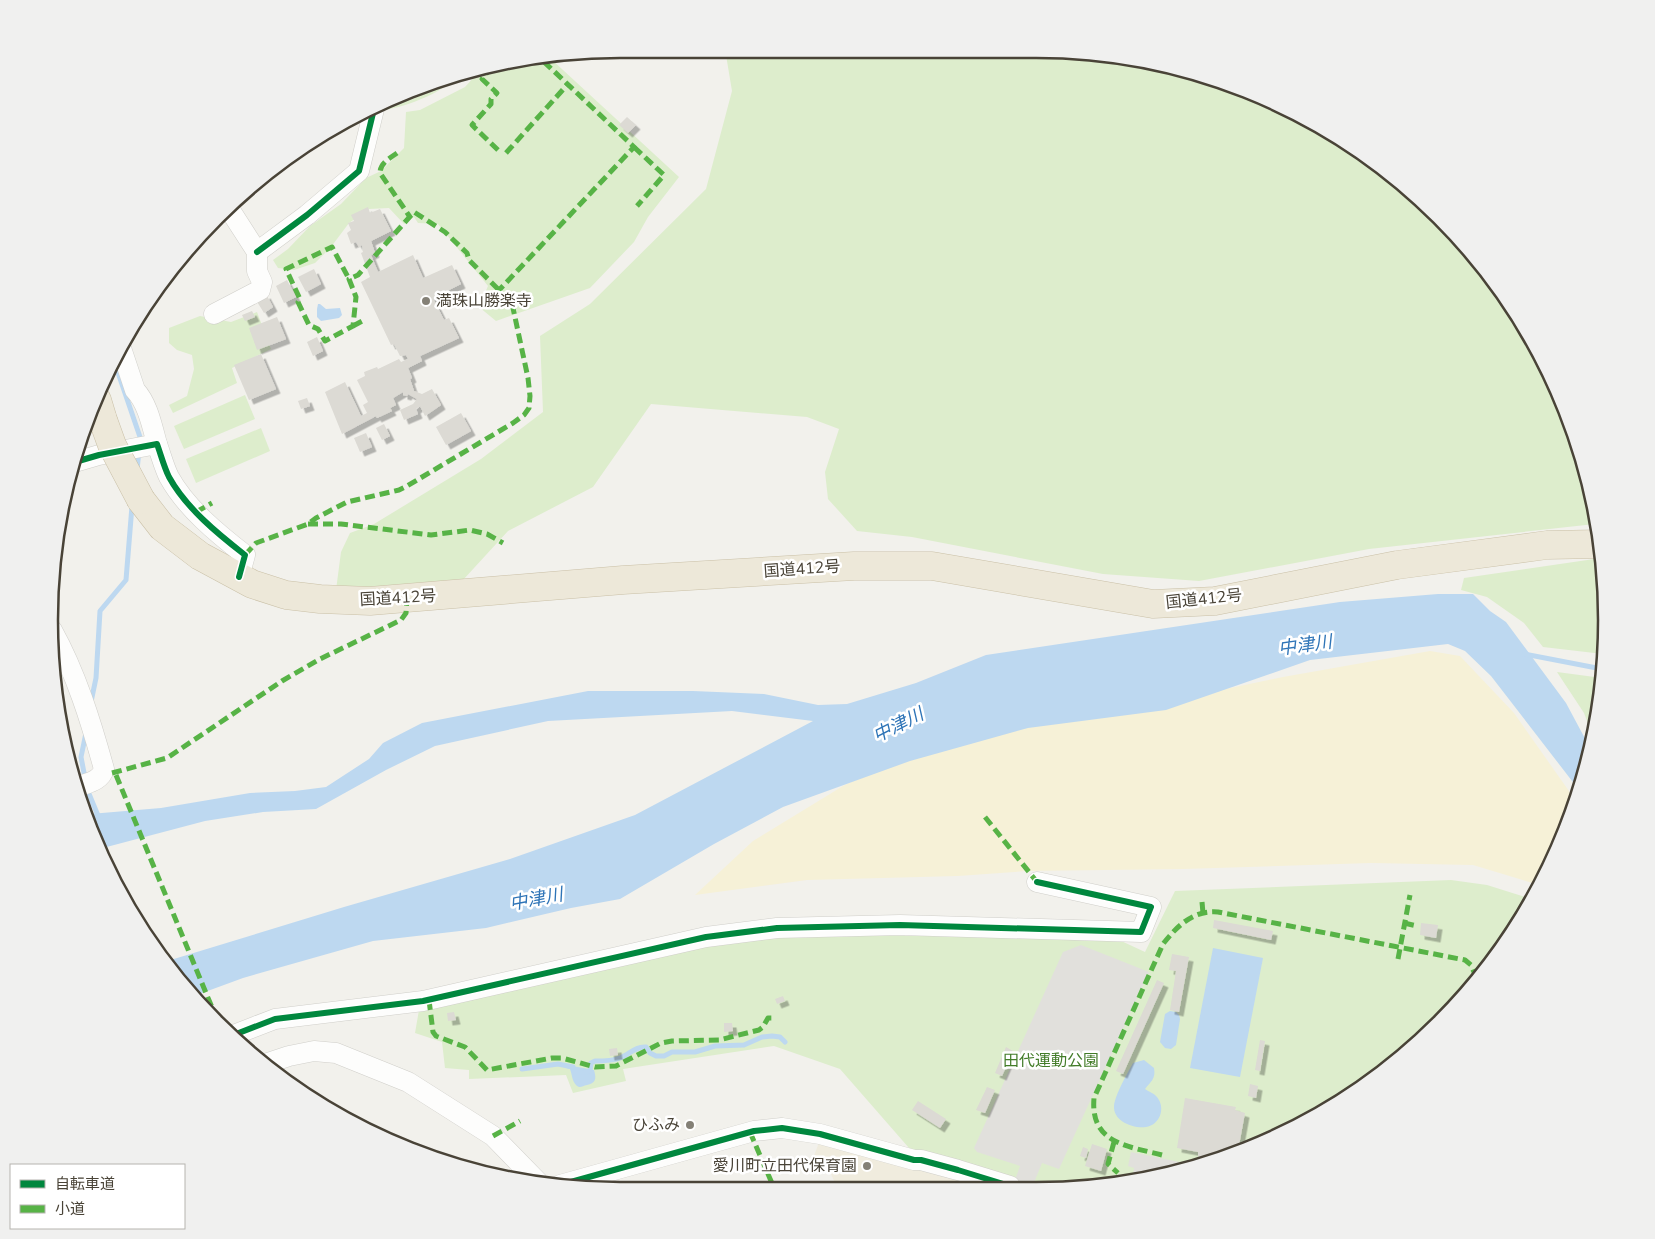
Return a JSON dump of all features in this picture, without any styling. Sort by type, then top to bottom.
[{"type":"highway","name":"国道412号","points":[[100,410],[112,445],[141,500],[162,527],[200,556],[252,584],[286,595],[320,600],[370,601],[642,579],[854,566],[932,566],[1152,604],[1215,601],[1407,564],[1547,545],[1593,544]]},
{"type":"street","points":[[257,252],[307,215],[359,172],[373,114]]},
{"type":"street","points":[[214,314],[260,290],[262,282],[257,271],[257,252],[232,213]]},
{"type":"street","points":[[123,355],[135,390],[140,395],[151,424],[147,446],[185,499],[225,539],[245,555],[239,577]]},
{"type":"street","points":[[81,461],[147,446]]},
{"type":"street","points":[[59,643],[82,699],[104,769],[102,775],[98,778],[83,785]]},
{"type":"street","points":[[239,1033],[275,1019],[423,1001],[706,937],[777,928],[900,925],[1141,932],[1151,906],[1037,882]]},
{"type":"street","points":[[273,1061],[314,1051],[336,1053],[408,1082],[493,1136],[531,1174]]},
{"type":"street","points":[[579,1180],[754,1132],[782,1128],[820,1134],[997,1182]]},
{"type":"shaded area","points":[[1081,945],[1149,972],[1059,1169],[1042,1163],[1034,1182],[1022,1182],[1015,1180],[1020,1166],[977,1152],[974,1148],[1063,952]]},
{"type":"shaded area","name":"愛川町立田代保育園","points":[[820,1140],[968,1182],[835,1182],[830,1172],[812,1161]]},
{"type":"shaded area","points":[[1131,1152],[1180,1162],[1133,1173],[1134,1168],[1128,1166]]},
{"type":"green space","points":[[726,58],[1072,59],[1109,62],[1181,77],[1216,87],[1284,115],[1348,152],[1406,197],[1433,222],[1481,277],[1503,307],[1522,339],[1540,371],[1555,404],[1578,474],[1589,525],[1369,549],[1199,581],[1103,574],[912,537],[857,531],[828,499],[825,472],[839,429],[807,417],[651,404],[593,487],[508,531],[463,580],[336,590],[341,552],[350,533],[374,524],[481,459],[543,412],[540,336],[590,304],[706,189],[732,91]]},
{"type":"green space","points":[[554,61],[679,177],[648,217],[634,242],[590,288],[496,321],[479,307],[488,286],[438,224],[418,223],[414,217],[404,224],[389,208],[369,209],[349,223],[331,247],[315,263],[294,270],[278,268],[273,260],[288,249],[310,226],[341,204],[366,178],[381,171],[404,148],[406,112],[420,110],[465,87],[474,77],[510,68]]},
{"type":"green space","points":[[448,84],[426,97],[384,110],[404,100]]},
{"type":"green space","points":[[257,312],[271,349],[232,368],[237,383],[173,413],[169,405],[187,396],[194,369],[192,355],[177,350],[169,343],[169,328],[200,316],[231,322]]},
{"type":"green space","points":[[245,395],[255,419],[184,449],[174,426]]},
{"type":"green space","points":[[261,428],[270,451],[196,483],[186,459]]},
{"type":"green space","points":[[1594,559],[1598,620],[1596,653],[1543,647],[1524,623],[1487,597],[1461,590],[1464,578]]},
{"type":"green space","points":[[1557,672],[1594,677],[1588,723],[1584,713]]},
{"type":"green space","name":"田代運動公園","points":[[1451,880],[1487,885],[1524,897],[1503,932],[1481,962],[1433,1017],[1406,1042],[1348,1087],[1284,1124],[1251,1139],[1181,1162],[1109,1177],[1018,1182],[927,1154],[916,1156],[840,1069],[774,1046],[623,1069],[626,1081],[573,1093],[566,1075],[469,1079],[469,1070],[445,1068],[442,1042],[415,1033],[419,1010],[734,940],[789,935],[904,932],[905,936],[1006,932],[1117,939],[1145,952],[1175,891]]},
{"type":"sand","points":[[1430,651],[1460,656],[1514,713],[1570,793],[1555,835],[1532,883],[1473,865],[1371,863],[1183,869],[1027,871],[958,876],[807,880],[695,895],[753,841],[843,786],[959,727],[1164,702],[1283,677]]},
{"type":"water","points":[[318,304],[326,309],[340,308],[342,315],[339,318],[321,321],[317,317]]},
{"type":"water","name":"中津川","points":[[1438,594],[1473,594],[1490,611],[1506,622],[1566,703],[1585,738],[1573,782],[1491,676],[1465,651],[1448,644],[1310,660],[1166,710],[1028,728],[910,761],[783,807],[714,844],[620,899],[571,908],[486,928],[373,941],[243,978],[200,994],[172,960],[510,859],[635,815],[813,721],[732,711],[548,721],[435,746],[386,770],[316,809],[263,812],[205,821],[106,847],[92,814],[161,808],[250,793],[295,791],[326,787],[369,759],[383,743],[422,723],[588,691],[693,691],[764,694],[818,705],[847,704],[916,683],[986,655],[1340,602]]},
{"type":"water","points":[[1213,948],[1263,958],[1240,1077],[1190,1068]]},
{"type":"water","points":[[1170,1011],[1176,1012],[1180,1019],[1176,1045],[1171,1049],[1165,1048],[1160,1042],[1165,1014]]},
{"type":"water","points":[[1144,1060],[1154,1068],[1152,1080],[1145,1089],[1154,1094],[1160,1101],[1161,1111],[1158,1120],[1151,1126],[1135,1127],[1120,1120],[1114,1106],[1119,1090],[1133,1063]]},
{"type":"water","points":[[567,1065],[594,1070],[594,1082],[581,1087],[577,1086],[570,1069],[566,1068]]},
{"type":"building","points":[[627,117],[636,125],[628,133],[619,125]]},
{"type":"building","points":[[368,207],[370,213],[380,209],[391,231],[371,241],[375,253],[371,255],[378,272],[413,255],[423,278],[452,265],[461,284],[433,298],[444,320],[449,318],[459,338],[420,356],[422,361],[408,368],[414,391],[422,394],[432,389],[441,405],[425,416],[420,406],[416,409],[418,414],[404,420],[400,410],[413,404],[417,399],[408,394],[407,396],[403,395],[403,392],[393,398],[396,405],[390,408],[392,411],[377,418],[376,416],[342,434],[325,392],[345,382],[361,416],[367,413],[363,405],[368,402],[357,380],[365,376],[364,372],[377,367],[378,369],[399,359],[401,362],[408,359],[406,355],[400,356],[394,344],[391,345],[361,282],[370,277],[361,253],[363,252],[362,245],[359,247],[356,242],[351,244],[347,233],[351,230],[348,223],[354,221],[351,215]]},
{"type":"building","points":[[314,269],[321,284],[306,292],[298,277]]},
{"type":"building","points":[[287,280],[296,297],[284,303],[276,286]]},
{"type":"building","points":[[266,294],[273,307],[264,313],[256,300]]},
{"type":"building","points":[[252,311],[255,317],[245,321],[242,315]]},
{"type":"building","points":[[277,317],[286,339],[257,350],[249,328]]},
{"type":"building","points":[[317,337],[323,351],[313,356],[307,342]]},
{"type":"building","points":[[261,354],[276,389],[249,400],[234,365]]},
{"type":"building","points":[[307,398],[310,406],[301,409],[298,401]]},
{"type":"building","points":[[461,413],[471,431],[446,445],[436,427]]},
{"type":"building","points":[[384,424],[390,436],[382,440],[376,428]]},
{"type":"building","points":[[366,433],[372,447],[360,452],[354,438]]},
{"type":"building","points":[[1214,920],[1273,931],[1271,940],[1213,928]]},
{"type":"building","points":[[1421,923],[1438,925],[1436,938],[1420,935]]},
{"type":"building","points":[[1172,954],[1189,957],[1179,1012],[1170,1010],[1176,971],[1169,970]]},
{"type":"building","points":[[1157,980],[1164,983],[1123,1074],[1116,1071]]},
{"type":"building","points":[[783,996],[785,1001],[777,1004],[775,999]]},
{"type":"building","points":[[454,1012],[456,1020],[448,1021],[447,1013]]},
{"type":"building","points":[[724,1023],[732,1023],[733,1031],[724,1032]]},
{"type":"building","points":[[1260,1040],[1265,1041],[1260,1071],[1255,1070]]},
{"type":"building","points":[[1006,1047],[1013,1051],[1002,1076],[995,1073]]},
{"type":"building","points":[[617,1048],[618,1055],[610,1056],[609,1049]]},
{"type":"building","points":[[1250,1084],[1258,1086],[1256,1098],[1248,1096]]},
{"type":"building","points":[[987,1087],[995,1090],[985,1113],[976,1110]]},
{"type":"building","points":[[1185,1098],[1236,1107],[1235,1110],[1245,1113],[1239,1143],[1198,1157],[1198,1152],[1177,1148]]},
{"type":"building","points":[[918,1101],[946,1119],[940,1128],[912,1110]]},
{"type":"building","points":[[1092,1144],[1107,1149],[1101,1171],[1085,1166]]},
{"type":"building","points":[[1083,1147],[1088,1149],[1086,1158],[1080,1156]]},
{"type":"waterway","points":[[117,368],[140,437],[140,443]]},
{"type":"waterway","points":[[137,470],[139,451]]},
{"type":"waterway","points":[[91,702],[96,678],[100,611],[126,580],[132,506]]},
{"type":"waterway","points":[[1524,654],[1595,668]]},
{"type":"waterway","points":[[85,778],[81,757],[86,733]]},
{"type":"waterway","points":[[87,789],[99,818]]},
{"type":"waterway","points":[[585,1072],[590,1071],[591,1063],[595,1061],[617,1059],[642,1047],[646,1047],[650,1053],[656,1056],[664,1056],[672,1052],[695,1052],[715,1046],[744,1045],[762,1037],[780,1037],[785,1042]]},
{"type":"waterway","points":[[522,1069],[558,1064],[573,1067]]},
{"type":"marked path","points":[[486,304],[634,147],[544,62]]},
{"type":"marked path","points":[[486,74],[482,79],[497,93],[491,99],[491,104],[472,125],[498,150]]},
{"type":"marked path","points":[[506,153],[568,84]]},
{"type":"marked path","points":[[634,147],[664,175],[637,206]]},
{"type":"marked path","points":[[397,153],[384,164],[380,169],[380,173],[410,217]]},
{"type":"marked path","points":[[245,555],[256,543],[308,524],[347,502],[399,490],[407,486],[513,423],[524,415],[529,408],[528,378],[513,308],[499,290],[469,260],[467,253],[445,232],[414,212],[358,275],[349,279],[356,297],[353,326],[325,341],[318,329],[309,325],[298,302],[300,299],[286,269],[332,247],[349,279]]},
{"type":"marked path","points":[[353,326],[366,319]]},
{"type":"marked path","points":[[196,512],[212,503]]},
{"type":"marked path","points":[[308,524],[341,524],[431,535],[470,530],[487,534],[503,543]]},
{"type":"marked path","points":[[112,773],[167,758],[282,681],[320,659],[401,620],[406,613],[407,598]]},
{"type":"marked path","points":[[116,775],[211,1005]]},
{"type":"marked path","points":[[985,817],[1037,882]]},
{"type":"marked path","points":[[1398,959],[1410,895]]},
{"type":"marked path","points":[[1202,902],[1203,913]]},
{"type":"marked path","points":[[1162,1155],[1124,1145],[1105,1134],[1098,1125],[1094,1113],[1094,1098],[1163,944],[1186,920],[1193,916],[1218,912],[1465,960],[1471,965],[1474,971]]},
{"type":"marked path","points":[[1404,923],[1417,926]]},
{"type":"marked path","points":[[429,1000],[433,1032],[436,1036],[465,1047],[487,1070],[552,1058],[562,1058],[595,1067],[616,1066],[661,1043],[719,1040],[759,1030],[768,1018],[772,1018]]},
{"type":"marked path","points":[[493,1136],[520,1121]]},
{"type":"marked path","points":[[750,1132],[771,1182]]},
{"type":"marked path","points":[[1114,1142],[1108,1164],[1118,1173]]},
{"type":"cycle path","points":[[257,252],[307,215],[359,171],[373,114]]},
{"type":"cycle path","points":[[81,460],[157,444],[169,477],[184,499],[193,510],[245,555],[239,577]]},
{"type":"cycle path","points":[[239,1033],[275,1019],[423,1001],[706,937],[777,928],[900,925],[1141,932],[1151,907],[1037,882]]},
{"type":"cycle path","points":[[579,1180],[754,1131],[782,1128],[820,1134],[997,1182]]},
{"type":"place","name":"満珠山勝楽寺","points":[[426,301]]},
{"type":"place","name":"ひふみ","points":[[690,1125]]},
{"type":"place","name":"愛川町立田代保育園","points":[[867,1166]]}]
